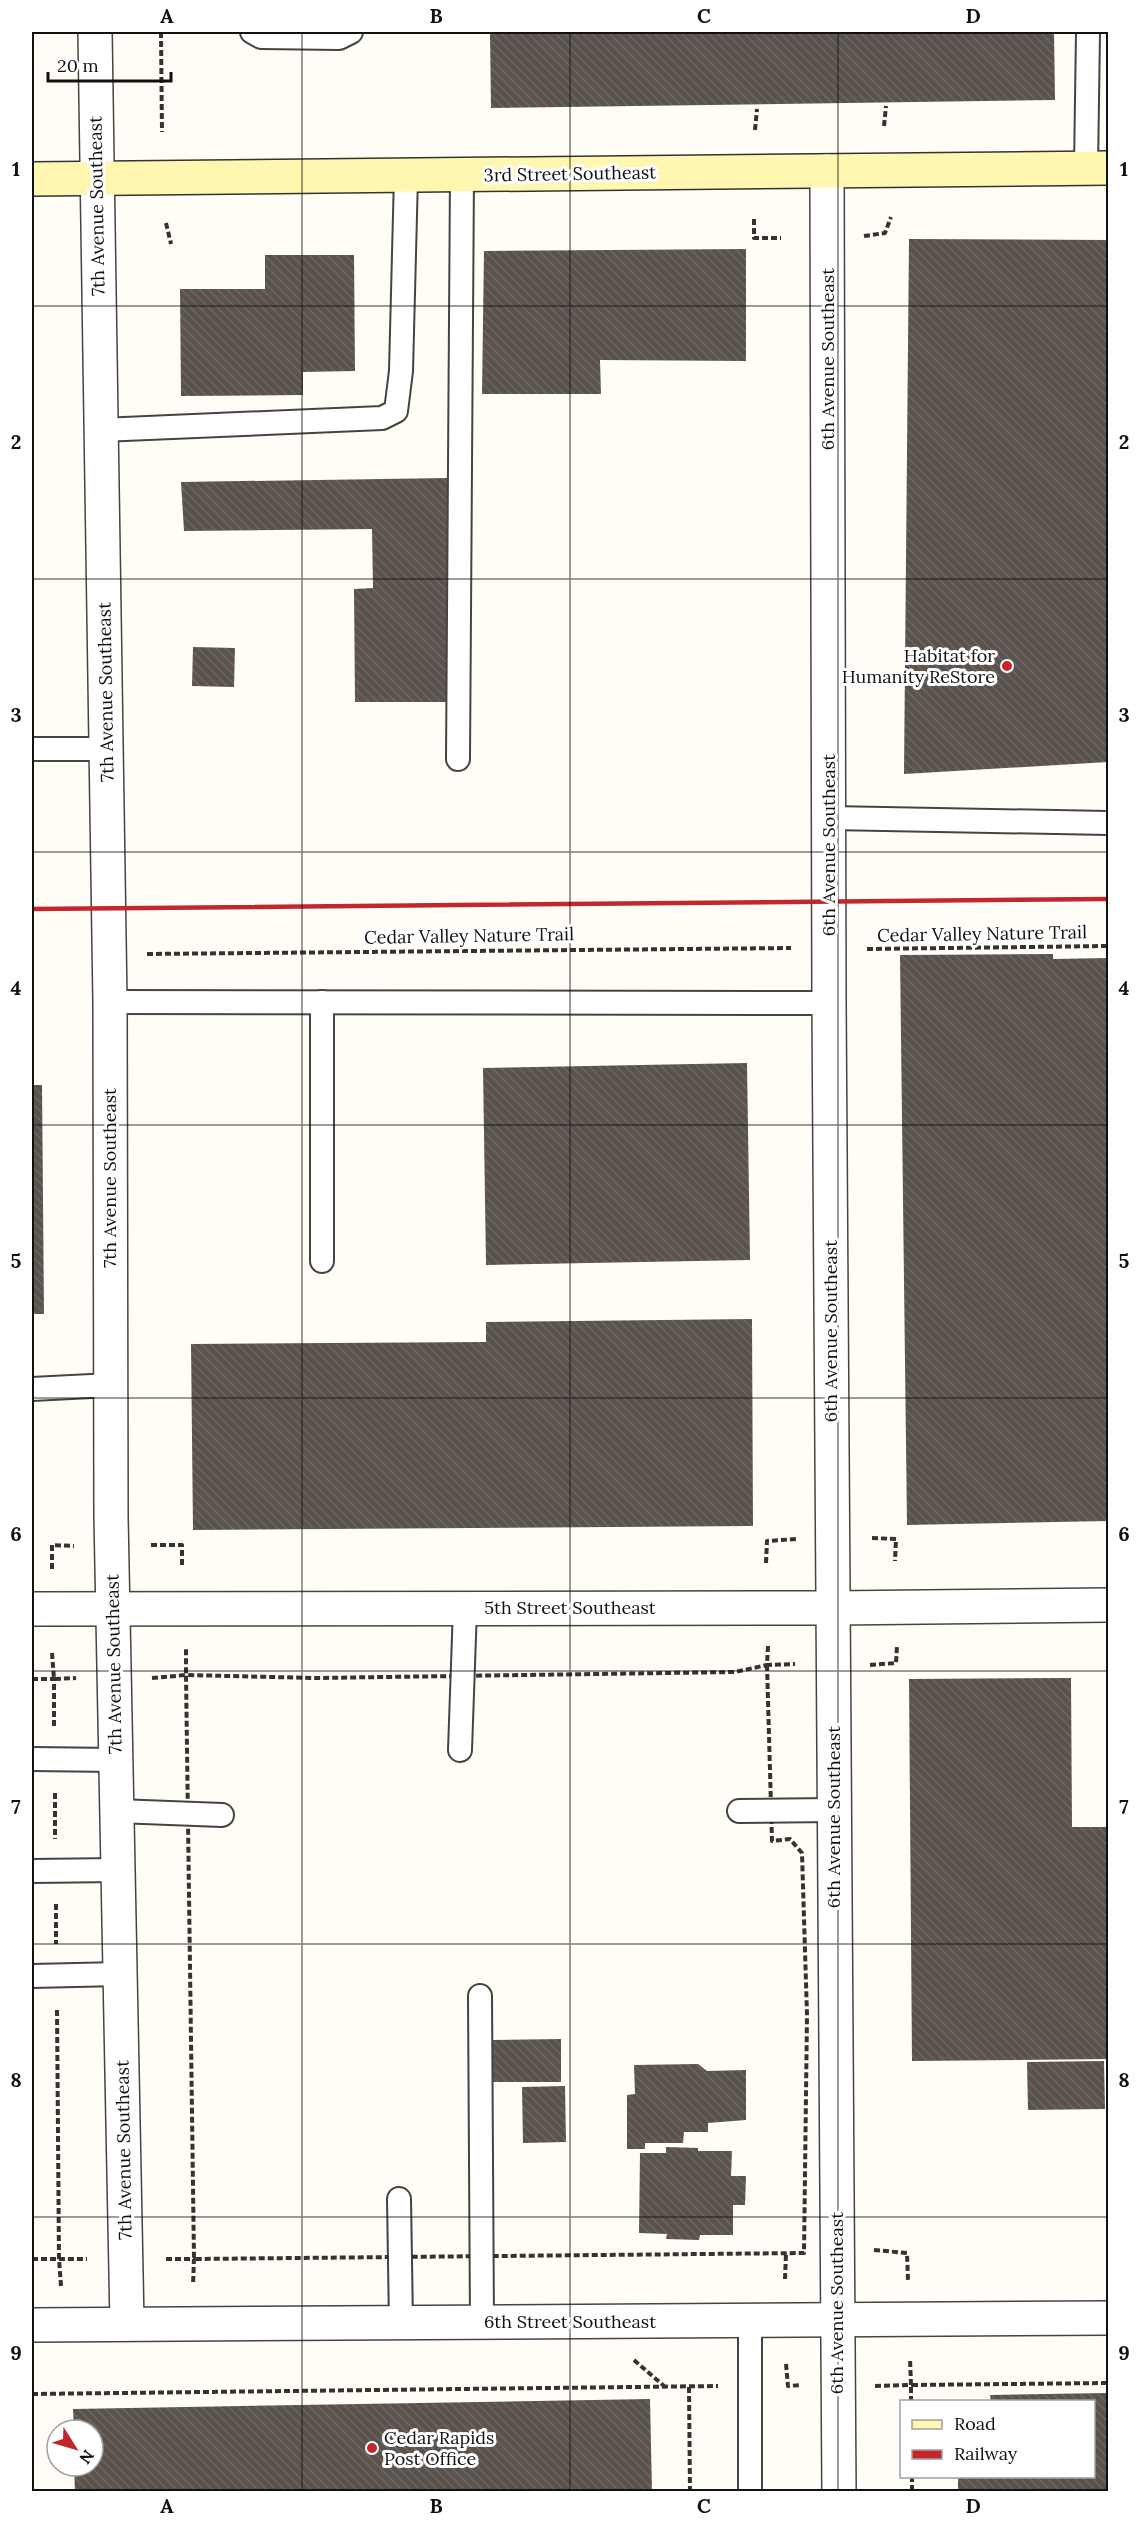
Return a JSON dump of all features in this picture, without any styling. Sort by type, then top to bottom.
[{"type":"street","name":"7th Avenue Southeast","points":[[95,32],[110,1002],[113,1608],[127,2324]]},
{"type":"street","name":"3rd Street Southeast","points":[[32,179],[1097,168]]},
{"type":"street","name":"6th Avenue Southeast","points":[[827,171],[829,1003],[836,2321],[839,2492]]},
{"type":"street","name":"5th Street Southeast","points":[[32,1609],[833,1608],[1108,1605]]},
{"type":"street","name":"6th Street Southeast","points":[[32,2325],[1108,2318]]},
{"type":"lane","points":[[252,32],[261,38],[339,38],[351,32]]},
{"type":"lane","points":[[1088,32],[1097,168]]},
{"type":"lane","points":[[458,759],[462,175]]},
{"type":"lane","points":[[101,430],[382,418],[396,411],[401,371],[406,176]]},
{"type":"lane","points":[[32,749],[106,748]]},
{"type":"lane","points":[[830,818],[1108,824]]},
{"type":"lane","points":[[110,1002],[829,1003]]},
{"type":"lane","points":[[322,1002],[322,1261]]},
{"type":"lane","points":[[32,1389],[111,1385]]},
{"type":"lane","points":[[460,1750],[465,1608]]},
{"type":"lane","points":[[32,1760],[116,1760]]},
{"type":"lane","points":[[739,1811],[834,1810]]},
{"type":"lane","points":[[117,1811],[222,1815]]},
{"type":"lane","points":[[32,1871],[118,1870]]},
{"type":"lane","points":[[32,1976],[120,1974]]},
{"type":"lane","points":[[480,1996],[482,2322]]},
{"type":"lane","points":[[399,2199],[401,2323]]},
{"type":"lane","points":[[750,2321],[750,2492]]},
{"type":"path","points":[[161,32],[162,132]]},
{"type":"path","points":[[884,126],[886,106]]},
{"type":"path","points":[[755,130],[757,109]]},
{"type":"path","points":[[864,236],[885,233],[891,217]]},
{"type":"path","points":[[754,219],[754,238],[781,238]]},
{"type":"path","points":[[166,223],[171,244]]},
{"type":"path","name":"Cedar Valley Nature Trail","points":[[856,949],[1108,946]]},
{"type":"path","name":"Cedar Valley Nature Trail","points":[[139,954],[799,948]]},
{"type":"path","points":[[766,1563],[767,1540],[803,1538]]},
{"type":"path","points":[[872,1538],[896,1539],[895,1561]]},
{"type":"path","points":[[52,1569],[52,1545],[84,1547]]},
{"type":"path","points":[[151,1545],[182,1545],[182,1566]]},
{"type":"path","points":[[866,1665],[896,1663],[897,1642]]},
{"type":"path","points":[[768,1645],[767,1665],[802,1664]]},
{"type":"path","points":[[151,1678],[186,1675],[186,1646]]},
{"type":"path","points":[[52,1653],[54,1679]]},
{"type":"path","points":[[32,1679],[77,1678]]},
{"type":"path","points":[[874,2250],[907,2253],[908,2280]]},
{"type":"path","points":[[785,2279],[786,2254]]},
{"type":"path","points":[[61,2286],[60,2259],[87,2259]]},
{"type":"path","points":[[165,2259],[194,2259],[193,2286]]},
{"type":"path","points":[[910,2358],[911,2400]]},
{"type":"path","points":[[786,2364],[788,2386]]},
{"type":"path","points":[[874,2386],[1108,2383]]},
{"type":"path","points":[[32,2394],[811,2385]]},
{"type":"path","points":[[689,2387],[690,2492]]},
{"type":"building","points":[[490,32],[1054,32],[1055,100],[491,108]]},
{"type":"building","points":[[909,239],[1108,240],[1108,762],[904,774]]},
{"type":"building","points":[[746,249],[746,361],[600,360],[601,394],[482,394],[484,251]]},
{"type":"building","points":[[265,255],[354,255],[355,371],[303,372],[303,395],[181,396],[180,289],[265,289]]},
{"type":"building","points":[[447,478],[448,702],[355,702],[354,589],[373,588],[372,529],[184,531],[181,482]]},
{"type":"building","points":[[193,647],[235,648],[234,687],[192,686]]},
{"type":"building","points":[[1053,954],[1053,959],[1108,958],[1108,1521],[907,1525],[900,955]]},
{"type":"building","points":[[747,1063],[750,1260],[486,1265],[483,1068]]},
{"type":"building","points":[[32,1085],[42,1085],[44,1314],[32,1314]]},
{"type":"building","points":[[752,1319],[753,1526],[193,1530],[191,1344],[486,1342],[486,1322]]},
{"type":"building","points":[[1071,1678],[1072,1827],[1108,1827],[1108,2059],[912,2061],[909,1679]]},
{"type":"building","points":[[561,2039],[561,2082],[491,2082],[492,2040]]},
{"type":"building","points":[[1104,2061],[1105,2109],[1028,2110],[1027,2062]]},
{"type":"building","points":[[698,2064],[707,2071],[746,2070],[746,2120],[708,2123],[708,2132],[684,2132],[683,2143],[645,2143],[645,2149],[627,2149],[627,2095],[635,2094],[634,2065]]},
{"type":"building","points":[[565,2086],[566,2142],[523,2143],[522,2087]]},
{"type":"building","points":[[666,2147],[698,2148],[698,2151],[732,2151],[731,2176],[746,2176],[745,2205],[733,2205],[733,2235],[700,2235],[699,2240],[666,2239],[667,2234],[639,2233],[640,2153],[666,2153]]},
{"type":"building","points":[[1106,2393],[1108,2492],[958,2492],[958,2478],[1095,2478],[1095,2400],[991,2400],[990,2395]]},
{"type":"building","name":"Cedar Rapids Post Office","points":[[650,2399],[652,2492],[75,2492],[74,2478],[105,2478],[105,2418],[73,2418],[73,2409]]},
{"type":"railway","points":[[32,909],[1108,899]]},
{"type":"place","name":"Habitat for Humanity ReStore","points":[[1007,666]]},
{"type":"place","name":"Cedar Rapids Post Office","points":[[372,2448]]}]
